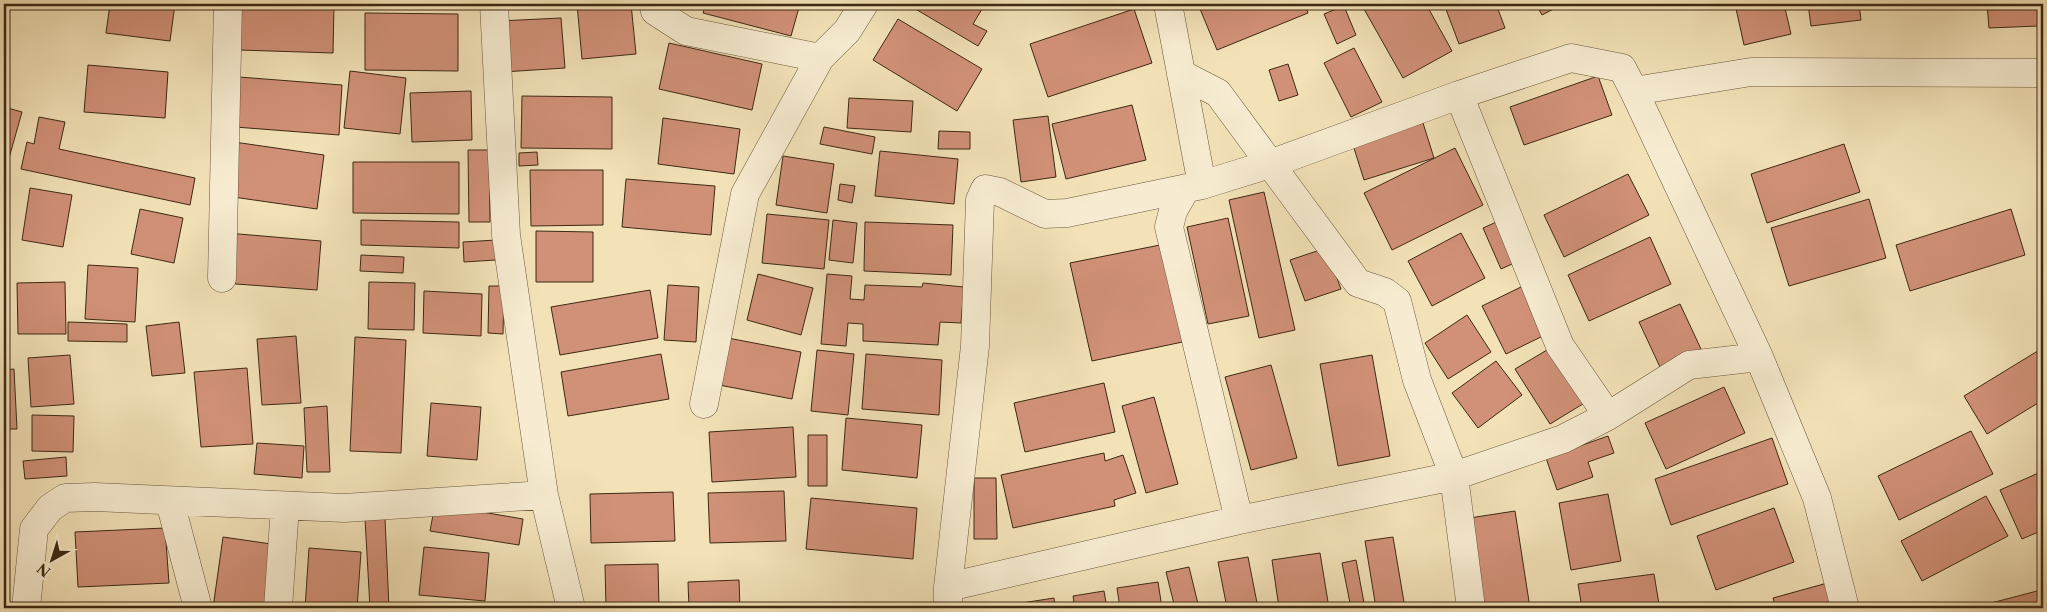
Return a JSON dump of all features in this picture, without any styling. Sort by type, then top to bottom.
[{"type":"street","points":[[222,278],[228,4]]},
{"type":"street","points":[[494,4],[506,235],[544,495],[571,608]]},
{"type":"street","points":[[653,4],[656,11],[686,31],[820,58]]},
{"type":"street","points":[[704,404],[745,194],[820,58],[847,31],[864,4]]},
{"type":"street","points":[[1168,4],[1181,74],[1194,186],[1173,211],[1169,227],[1238,520]]},
{"type":"street","points":[[1759,357],[1689,365],[1608,416],[1563,439],[1454,476],[1238,520],[948,598],[975,346],[980,200],[986,189],[1000,192],[1045,214],[1067,213],[1194,186],[1270,164],[1458,95],[1571,58],[1622,68],[1634,91],[1759,357],[1817,498],[1845,608]]},
{"type":"street","points":[[1634,91],[1751,72],[2043,73]]},
{"type":"street","points":[[1181,74],[1218,93],[1358,283],[1385,292],[1397,301],[1417,380],[1454,476],[1471,608]]},
{"type":"street","points":[[1458,95],[1560,346],[1608,416]]},
{"type":"street","points":[[26,608],[34,528],[50,508],[65,498],[95,497],[170,502],[344,508],[544,495]]},
{"type":"street","points":[[170,502],[198,608]]},
{"type":"street","points":[[278,608],[285,506]]},
{"type":"building","points":[[110,4],[175,4],[170,41],[106,33]]},
{"type":"building","points":[[240,4],[334,5],[333,53],[239,50]]},
{"type":"building","points":[[577,4],[631,4],[636,54],[582,59]]},
{"type":"building","points":[[706,4],[800,4],[791,36],[703,13]]},
{"type":"building","points":[[907,4],[985,4],[973,24],[987,31],[978,46]]},
{"type":"building","points":[[1198,4],[1305,4],[1308,13],[1217,50]]},
{"type":"building","points":[[1373,4],[1426,4],[1452,51],[1403,78],[1364,9]]},
{"type":"building","points":[[1444,4],[1496,4],[1505,28],[1459,44]]},
{"type":"building","points":[[1536,4],[1563,4],[1542,15]]},
{"type":"building","points":[[1735,4],[1784,4],[1791,34],[1744,45]]},
{"type":"building","points":[[1808,4],[1859,4],[1861,20],[1811,26]]},
{"type":"building","points":[[1987,4],[2037,4],[2038,26],[1989,28]]},
{"type":"building","points":[[1344,6],[1356,35],[1337,44],[1324,14]]},
{"type":"building","points":[[1134,9],[1152,63],[1048,97],[1030,44]]},
{"type":"building","points":[[365,13],[458,14],[458,71],[365,70]]},
{"type":"building","points":[[561,18],[565,68],[503,72],[499,21]]},
{"type":"building","points":[[898,19],[982,69],[957,111],[873,60]]},
{"type":"building","points":[[669,43],[762,64],[752,110],[659,89]]},
{"type":"building","points":[[1354,48],[1382,102],[1351,117],[1324,63]]},
{"type":"building","points":[[1288,64],[1298,95],[1279,101],[1269,70]]},
{"type":"building","points":[[88,65],[168,72],[165,118],[84,112]]},
{"type":"building","points":[[350,71],[406,78],[400,134],[344,128]]},
{"type":"building","points":[[1598,76],[1612,115],[1524,145],[1510,107]]},
{"type":"building","points":[[239,77],[342,85],[339,135],[235,127]]},
{"type":"building","points":[[471,91],[472,140],[412,142],[410,93]]},
{"type":"building","points":[[522,96],[612,97],[612,149],[521,148]]},
{"type":"building","points":[[849,98],[913,101],[911,132],[847,128]]},
{"type":"building","points":[[1132,105],[1146,160],[1066,179],[1052,124]]},
{"type":"building","points":[[4,107],[22,112],[9,158],[4,157]]},
{"type":"building","points":[[1048,116],[1056,177],[1021,182],[1013,120]]},
{"type":"building","points":[[39,117],[65,122],[59,149],[195,178],[190,205],[21,169],[27,142],[34,144]]},
{"type":"building","points":[[663,118],[740,129],[734,174],[658,164]]},
{"type":"building","points":[[1423,123],[1434,158],[1364,180],[1353,145]]},
{"type":"building","points":[[824,127],[875,137],[872,154],[820,144]]},
{"type":"building","points":[[939,131],[970,132],[970,149],[938,149]]},
{"type":"building","points":[[234,142],[324,155],[317,209],[226,196]]},
{"type":"building","points":[[1844,144],[1860,192],[1767,223],[1751,174]]},
{"type":"building","points":[[1455,148],[1483,205],[1392,250],[1364,193]]},
{"type":"building","points":[[468,150],[489,150],[490,222],[469,222]]},
{"type":"building","points":[[880,151],[958,159],[954,204],[875,196]]},
{"type":"building","points":[[537,152],[538,165],[519,166],[519,153]]},
{"type":"building","points":[[783,156],[834,164],[827,213],[776,205]]},
{"type":"building","points":[[353,162],[459,162],[459,214],[353,213]]},
{"type":"building","points":[[530,170],[603,170],[603,225],[531,226]]},
{"type":"building","points":[[1628,174],[1649,215],[1564,257],[1544,215]]},
{"type":"building","points":[[626,179],[715,186],[711,235],[622,227]]},
{"type":"building","points":[[840,184],[855,186],[852,203],[838,200]]},
{"type":"building","points":[[30,188],[72,195],[63,247],[22,240]]},
{"type":"building","points":[[1264,192],[1295,330],[1259,338],[1229,200]]},
{"type":"building","points":[[1869,199],[1886,258],[1789,286],[1771,228]]},
{"type":"building","points":[[140,209],[183,218],[174,263],[131,254]]},
{"type":"building","points":[[2011,209],[2025,255],[1910,291],[1896,245]]},
{"type":"building","points":[[767,214],[829,220],[824,269],[762,263]]},
{"type":"building","points":[[1228,218],[1249,316],[1208,324],[1187,227]]},
{"type":"building","points":[[1503,219],[1521,260],[1501,269],[1483,228]]},
{"type":"building","points":[[361,220],[459,222],[459,248],[361,245]]},
{"type":"building","points":[[833,220],[857,223],[853,263],[829,260]]},
{"type":"building","points":[[865,222],[953,225],[951,275],[864,271]]},
{"type":"building","points":[[536,231],[593,232],[593,282],[536,282]]},
{"type":"building","points":[[227,233],[321,241],[317,290],[223,283]]},
{"type":"building","points":[[1461,233],[1485,278],[1432,306],[1408,261]]},
{"type":"building","points":[[1650,237],[1671,284],[1589,321],[1568,275]]},
{"type":"building","points":[[496,240],[496,260],[464,262],[463,242]]},
{"type":"building","points":[[1170,243],[1192,340],[1092,361],[1070,263]]},
{"type":"building","points":[[1326,248],[1341,289],[1305,301],[1290,260]]},
{"type":"building","points":[[361,255],[404,257],[403,273],[360,271]]},
{"type":"building","points":[[88,265],[138,268],[135,322],[85,319]]},
{"type":"building","points":[[758,274],[813,288],[801,335],[747,320]]},
{"type":"building","points":[[827,274],[852,276],[850,299],[864,300],[865,285],[922,287],[923,283],[964,287],[961,323],[940,322],[938,345],[863,341],[863,324],[848,323],[846,346],[821,344]]},
{"type":"building","points":[[65,282],[66,334],[18,334],[17,283]]},
{"type":"building","points":[[369,282],[415,283],[414,330],[368,329]]},
{"type":"building","points":[[668,285],[699,287],[696,342],[664,340]]},
{"type":"building","points":[[489,286],[504,286],[503,334],[488,333]]},
{"type":"building","points":[[1523,286],[1547,334],[1506,354],[1482,306]]},
{"type":"building","points":[[650,290],[658,338],[560,355],[551,307]]},
{"type":"building","points":[[424,291],[482,294],[481,336],[423,333]]},
{"type":"building","points":[[1680,304],[1701,349],[1660,367],[1639,322]]},
{"type":"building","points":[[1467,315],[1491,352],[1448,379],[1425,343]]},
{"type":"building","points":[[68,322],[127,324],[127,342],[68,341]]},
{"type":"building","points":[[179,322],[185,373],[152,376],[146,326]]},
{"type":"building","points":[[296,336],[301,403],[262,405],[257,339]]},
{"type":"building","points":[[355,337],[406,340],[401,453],[350,451]]},
{"type":"building","points":[[728,338],[801,352],[792,399],[719,385]]},
{"type":"building","points":[[1557,344],[1591,399],[1550,424],[1515,369]]},
{"type":"building","points":[[2041,349],[2043,353],[2043,400],[1987,434],[1964,396]]},
{"type":"building","points":[[817,350],[854,354],[848,415],[811,411]]},
{"type":"building","points":[[661,354],[669,399],[568,416],[561,372]]},
{"type":"building","points":[[866,354],[942,360],[939,415],[862,409]]},
{"type":"building","points":[[70,355],[74,404],[31,407],[28,358]]},
{"type":"building","points":[[1372,355],[1390,456],[1338,466],[1320,364]]},
{"type":"building","points":[[1496,361],[1522,395],[1478,428],[1452,393]]},
{"type":"building","points":[[1271,365],[1297,458],[1251,470],[1225,377]]},
{"type":"building","points":[[247,368],[253,444],[201,447],[194,372]]},
{"type":"building","points":[[14,369],[17,429],[4,429],[4,370]]},
{"type":"building","points":[[1104,383],[1115,432],[1025,452],[1014,403]]},
{"type":"building","points":[[1724,387],[1745,433],[1666,469],[1645,423]]},
{"type":"building","points":[[1154,397],[1178,484],[1146,493],[1122,406]]},
{"type":"building","points":[[431,403],[481,407],[477,460],[427,456]]},
{"type":"building","points":[[327,406],[330,472],[307,472],[304,408]]},
{"type":"building","points":[[32,415],[74,416],[73,452],[32,451]]},
{"type":"building","points":[[846,418],[922,425],[917,478],[842,470]]},
{"type":"building","points":[[793,427],[796,477],[712,482],[709,432]]},
{"type":"building","points":[[1971,431],[1993,474],[1899,520],[1878,476]]},
{"type":"building","points":[[808,435],[827,435],[827,486],[808,486]]},
{"type":"building","points":[[1608,436],[1614,453],[1588,462],[1593,477],[1557,490],[1546,458]]},
{"type":"building","points":[[1772,438],[1788,484],[1671,525],[1655,479]]},
{"type":"building","points":[[257,443],[304,446],[302,478],[254,474]]},
{"type":"building","points":[[1104,453],[1105,461],[1123,455],[1136,493],[1114,500],[1115,506],[1013,528],[1001,475]]},
{"type":"building","points":[[66,457],[67,476],[25,479],[23,461]]},
{"type":"building","points":[[2043,471],[2043,530],[2022,539],[2000,490]]},
{"type":"building","points":[[974,478],[996,478],[997,539],[974,539]]},
{"type":"building","points":[[784,491],[786,541],[710,543],[708,493]]},
{"type":"building","points":[[673,492],[675,541],[591,543],[590,494]]},
{"type":"building","points":[[1608,494],[1621,561],[1571,570],[1559,503]]},
{"type":"building","points":[[1986,496],[2008,536],[1922,581],[1901,541]]},
{"type":"building","points":[[811,498],[917,508],[913,559],[806,549]]},
{"type":"building","points":[[435,504],[523,519],[519,545],[430,531]]},
{"type":"building","points":[[1774,508],[1794,562],[1716,590],[1697,536]]},
{"type":"building","points":[[1515,511],[1530,608],[1477,608],[1463,519]]},
{"type":"building","points":[[365,519],[385,519],[389,608],[370,608]]},
{"type":"building","points":[[165,528],[169,583],[78,587],[75,532]]},
{"type":"building","points":[[223,537],[278,545],[270,608],[213,608]]},
{"type":"building","points":[[1393,537],[1405,608],[1376,608],[1365,541]]},
{"type":"building","points":[[424,547],[489,553],[485,601],[419,595]]},
{"type":"building","points":[[309,548],[361,552],[357,608],[305,608]]},
{"type":"building","points":[[1320,553],[1329,608],[1279,608],[1272,560]]},
{"type":"building","points":[[1248,557],[1258,608],[1227,608],[1218,562]]},
{"type":"building","points":[[1356,560],[1365,608],[1351,608],[1342,563]]},
{"type":"building","points":[[658,564],[659,608],[606,608],[605,565]]},
{"type":"building","points":[[1189,567],[1199,608],[1175,608],[1166,572]]},
{"type":"building","points":[[1654,574],[1659,604],[1629,608],[1582,608],[1578,584]]},
{"type":"building","points":[[739,580],[740,608],[689,608],[688,582]]},
{"type":"building","points":[[1158,582],[1162,608],[1120,608],[1117,588]]},
{"type":"building","points":[[1831,582],[1838,608],[1776,608],[1773,598]]},
{"type":"building","points":[[2041,590],[2043,608],[1972,608]]},
{"type":"building","points":[[1104,591],[1107,608],[1075,608],[1073,596]]},
{"type":"building","points":[[1054,598],[1055,608],[1009,608],[1009,605]]}]
